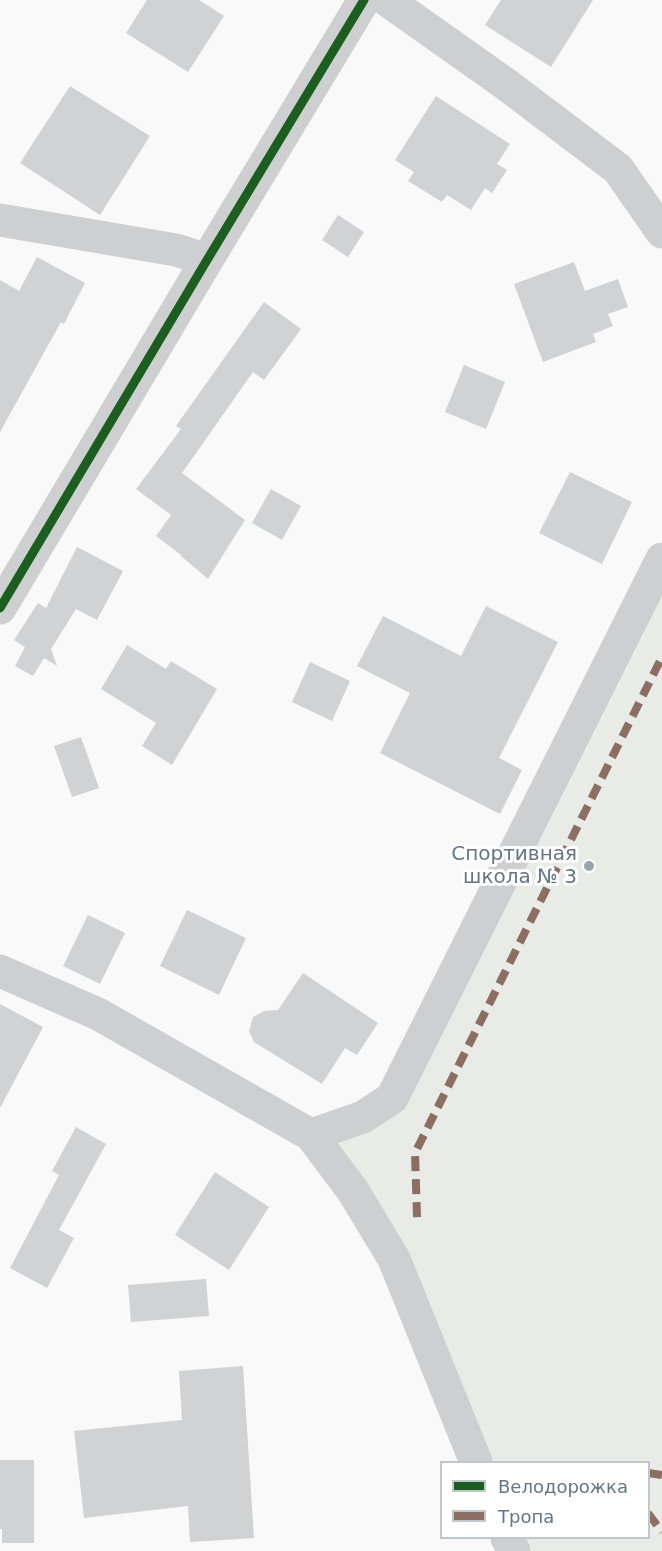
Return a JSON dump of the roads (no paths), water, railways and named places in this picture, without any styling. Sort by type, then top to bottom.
[{"type":"street","points":[[0,608],[364,0]]},
{"type":"street","points":[[387,0],[507,85],[618,168],[662,232]]},
{"type":"street","points":[[0,220],[176,250],[207,260]]},
{"type":"street","points":[[311,1135],[363,1117],[392,1098],[662,559]]},
{"type":"street","points":[[0,971],[98,1014],[311,1135],[353,1191],[394,1259],[476,1461]]},
{"type":"place","name":"Спортивная школа № 3","points":[[589,866]]}]
